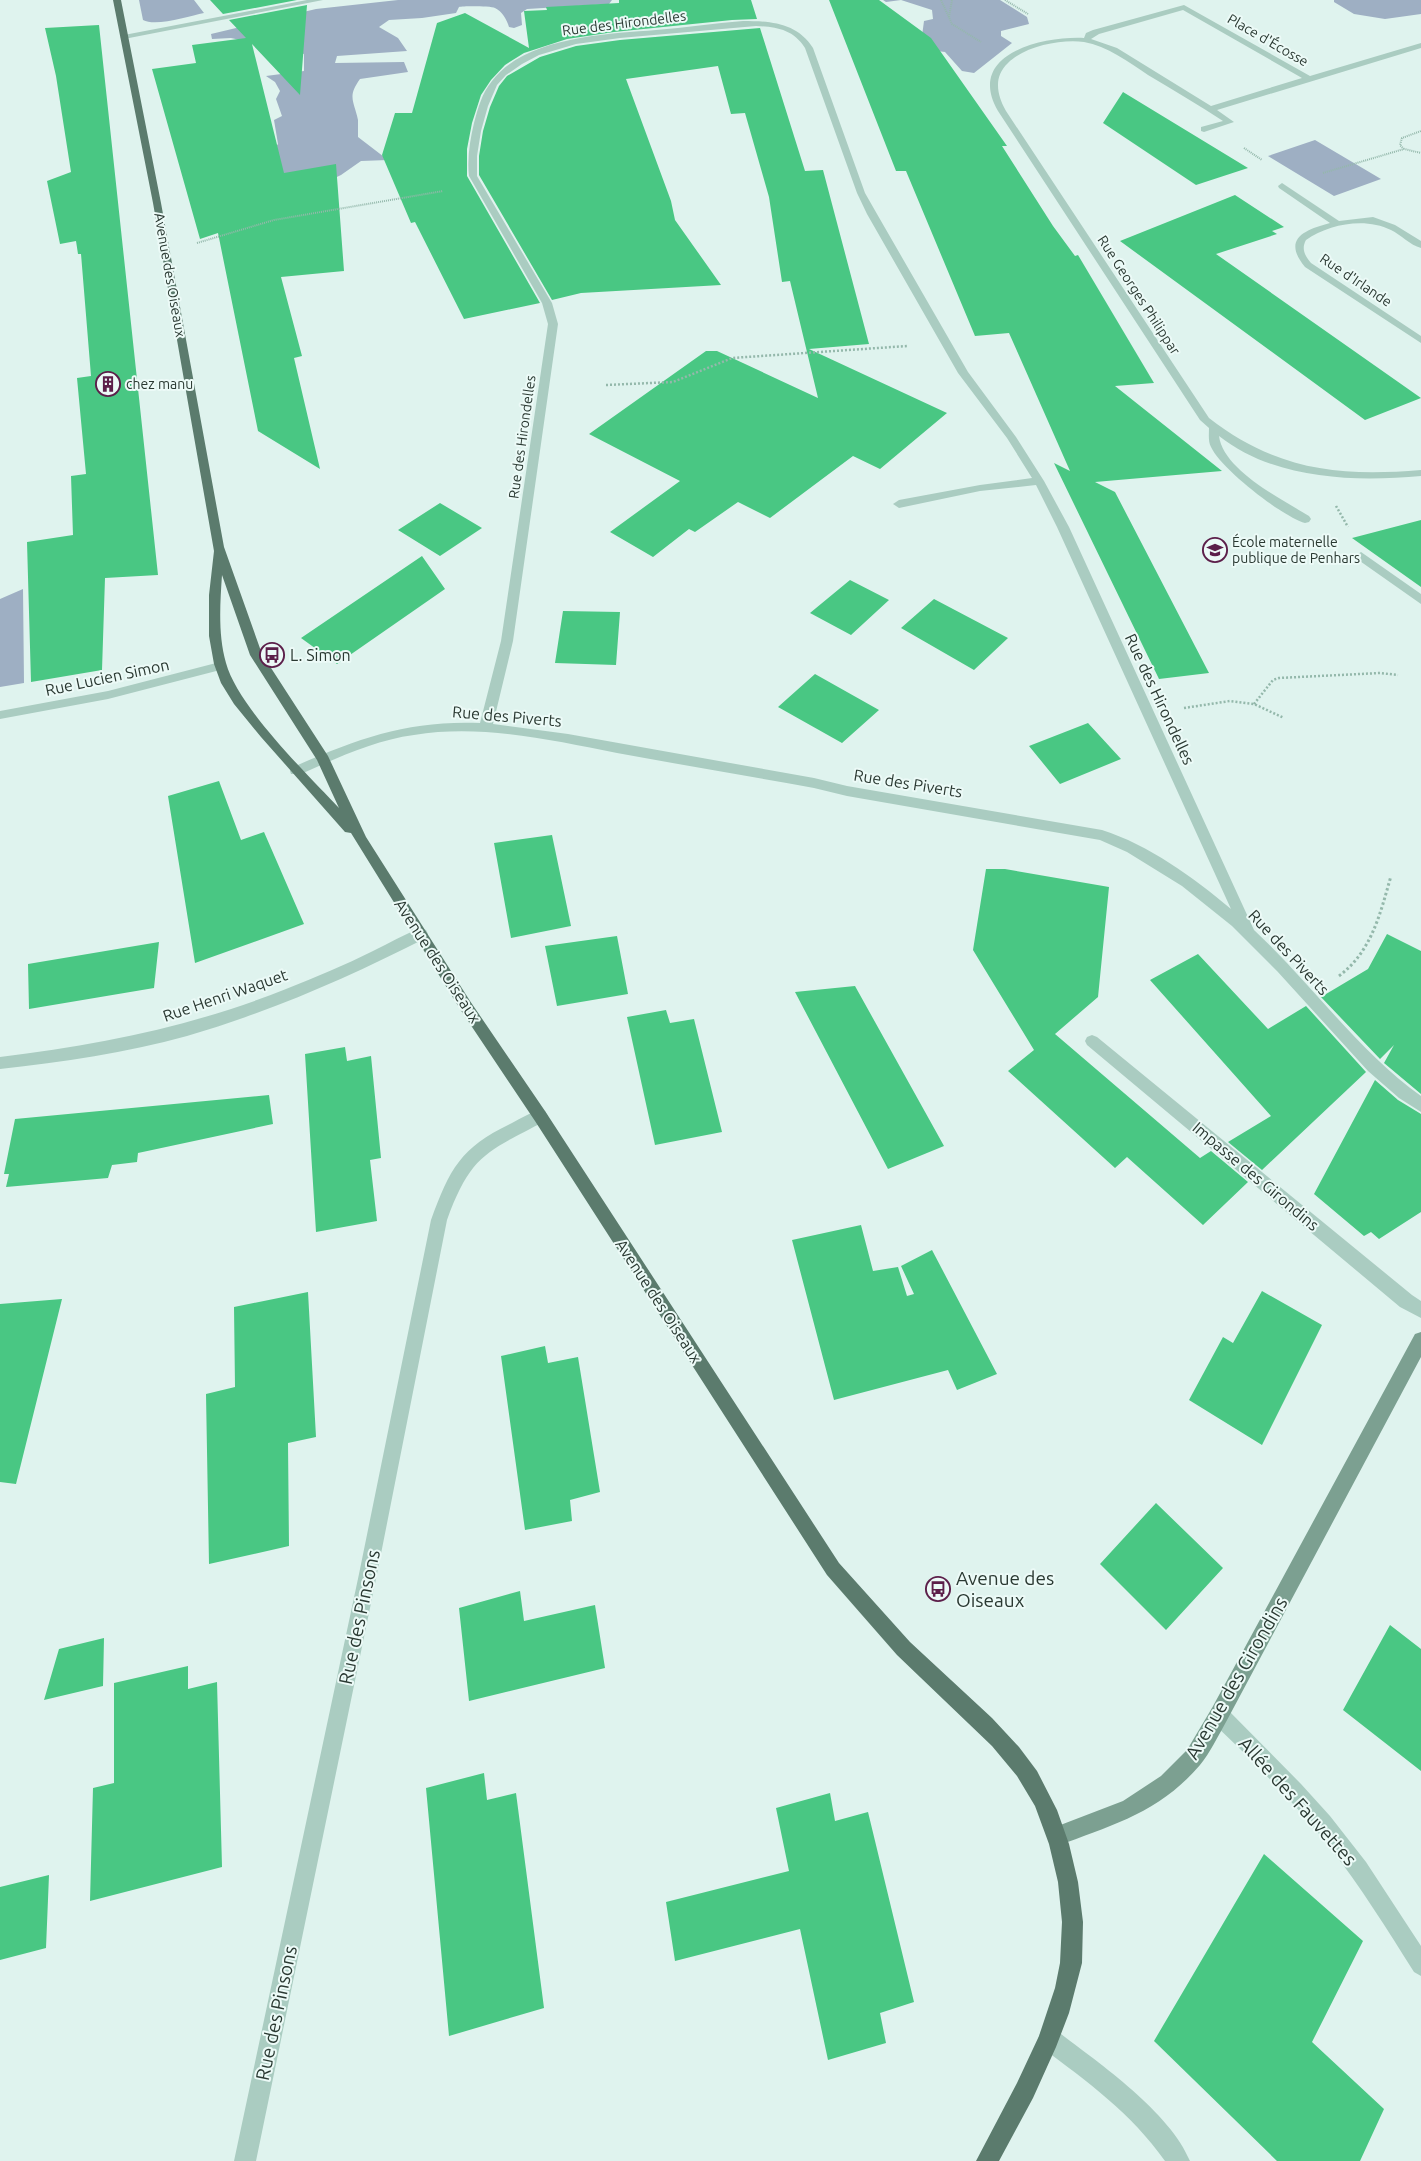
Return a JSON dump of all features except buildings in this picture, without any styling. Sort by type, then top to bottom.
[{"type":"main road","name":"Avenue des Oiseaux","points":[[116,1],[131,62],[144,140],[158,203],[218,547],[256,656],[322,759],[360,839],[422,934],[465,1005],[540,1116],[833,1569],[884,1629],[999,1739],[1024,1770],[1042,1800],[1057,1836]]},
{"type":"main road","name":"Avenue des Oiseaux","points":[[218,547],[214,619],[220,666],[247,714],[296,771],[360,839]]},
{"type":"main road","points":[[987,2161],[1049,2039],[1062,1999],[1070,1964],[1072,1939],[1067,1876],[1057,1836]]},
{"type":"street","points":[[124,37],[319,0]]},
{"type":"street","name":"Place d'Écosse","points":[[1086,40],[1089,35],[1096,32],[1184,7],[1309,79]]},
{"type":"street","name":"Rue des Hirondelles","points":[[485,729],[507,641],[553,324],[547,303],[478,185],[472,169],[486,97],[497,80],[508,70],[519,62],[544,50],[620,36],[754,23],[779,26],[796,32],[804,39],[809,48],[861,193],[963,373],[1011,438],[1040,482],[1063,527],[1248,931]]},
{"type":"street","name":"Rue Georges Philippar","points":[[1086,40],[1062,39],[1027,49],[1013,56],[996,71],[994,78],[995,97],[1002,111],[1192,402],[1214,428],[1242,447],[1307,470],[1358,477],[1421,473]]},
{"type":"street","points":[[1086,40],[1114,50],[1230,122],[1208,128]]},
{"type":"street","points":[[1309,79],[1421,45]]},
{"type":"street","name":"Place d'Écosse","points":[[1210,109],[1309,79]]},
{"type":"street","points":[[1282,186],[1338,224]]},
{"type":"street","name":"Rue d'Irlande","points":[[1421,245],[1390,225],[1374,220],[1354,220],[1306,235],[1298,246],[1308,265],[1421,340]]},
{"type":"street","points":[[1214,428],[1216,448],[1225,459],[1253,485],[1304,519]]},
{"type":"street","points":[[899,504],[980,488],[1040,482]]},
{"type":"street","points":[[1361,556],[1421,600]]},
{"type":"street","name":"Rue Lucien Simon","points":[[0,715],[108,695],[220,666]]},
{"type":"street","name":"Rue des Piverts","points":[[296,771],[373,740],[408,731],[446,728],[485,729],[564,738],[814,783],[847,791],[1102,835],[1127,845],[1196,886],[1248,931],[1376,1070],[1421,1105]]},
{"type":"street","name":"Rue Henri Waquet","points":[[0,1063],[89,1051],[212,1022],[343,972],[422,934]]},
{"type":"street","name":"Impasse des Girondins","points":[[1092,1040],[1406,1301],[1421,1310]]},
{"type":"street","name":"Rue des Pinsons","points":[[245,2161],[368,1574],[439,1220],[458,1177],[474,1155],[496,1139],[540,1116]]},
{"type":"street","name":"Avenue des Girondins","points":[[1057,1836],[1129,1810],[1168,1783],[1194,1757],[1219,1715],[1421,1340]]},
{"type":"street","name":"Allée des Fauvettes","points":[[1219,1715],[1269,1764],[1336,1839],[1360,1871],[1421,1965]]},
{"type":"street","points":[[1049,2039],[1122,2095],[1161,2136],[1179,2161]]},
{"type":"path","points":[[941,0],[952,24],[969,36],[1013,56]]},
{"type":"path","points":[[949,18],[952,0]]},
{"type":"path","points":[[1208,128],[1296,182]]},
{"type":"path","points":[[1404,149],[1400,145],[1402,138],[1421,131]]},
{"type":"path","points":[[1282,186],[1404,149],[1421,153]]},
{"type":"path","points":[[189,245],[274,220],[439,192]]},
{"type":"path","points":[[606,385],[673,382],[732,358],[945,343]]},
{"type":"path","points":[[1254,704],[1273,680],[1279,678],[1380,673],[1398,675]]},
{"type":"path","points":[[1178,708],[1230,701],[1254,704],[1284,718]]},
{"type":"path","points":[[1304,991],[1339,976],[1358,960],[1376,928],[1391,876]]},
{"type":"shaded area","points":[[139,0],[194,0],[204,13],[164,22],[149,22],[143,20]]},
{"type":"shaded area","points":[[398,0],[612,0],[609,4],[527,9],[521,13],[522,25],[514,28],[509,27],[500,11],[488,7],[459,7],[456,13],[389,20],[379,27],[398,38],[407,51],[337,56],[335,63],[404,62],[408,72],[360,79],[353,95],[353,103],[358,120],[358,137],[388,160],[361,161],[341,175],[316,187],[259,166],[278,144],[274,120],[282,116],[276,99],[280,91],[275,82],[266,76],[304,71],[304,54],[231,38],[212,39],[211,34],[316,9]]},
{"type":"shaded area","points":[[883,0],[901,0],[886,2]]},
{"type":"shaded area","points":[[901,0],[1000,0],[1027,17],[1029,24],[1001,31],[1001,36],[1012,43],[974,73],[962,71],[945,52],[937,51],[922,36],[924,21],[933,19],[932,10]]},
{"type":"shaded area","points":[[1334,0],[1421,0],[1421,14],[1385,19],[1354,14],[1334,2]]},
{"type":"shaded area","points":[[1315,140],[1381,179],[1334,196],[1268,156]]},
{"type":"shaded area","points":[[23,589],[24,683],[0,687],[0,599]]},
{"type":"place","name":"chez manu","points":[[108,384]]},
{"type":"place","name":"École maternelle publique de Penhars","points":[[1215,550]]},
{"type":"place","name":"L. Simon","points":[[272,655]]},
{"type":"place","name":"Avenue des Oiseaux","points":[[938,1589]]}]
